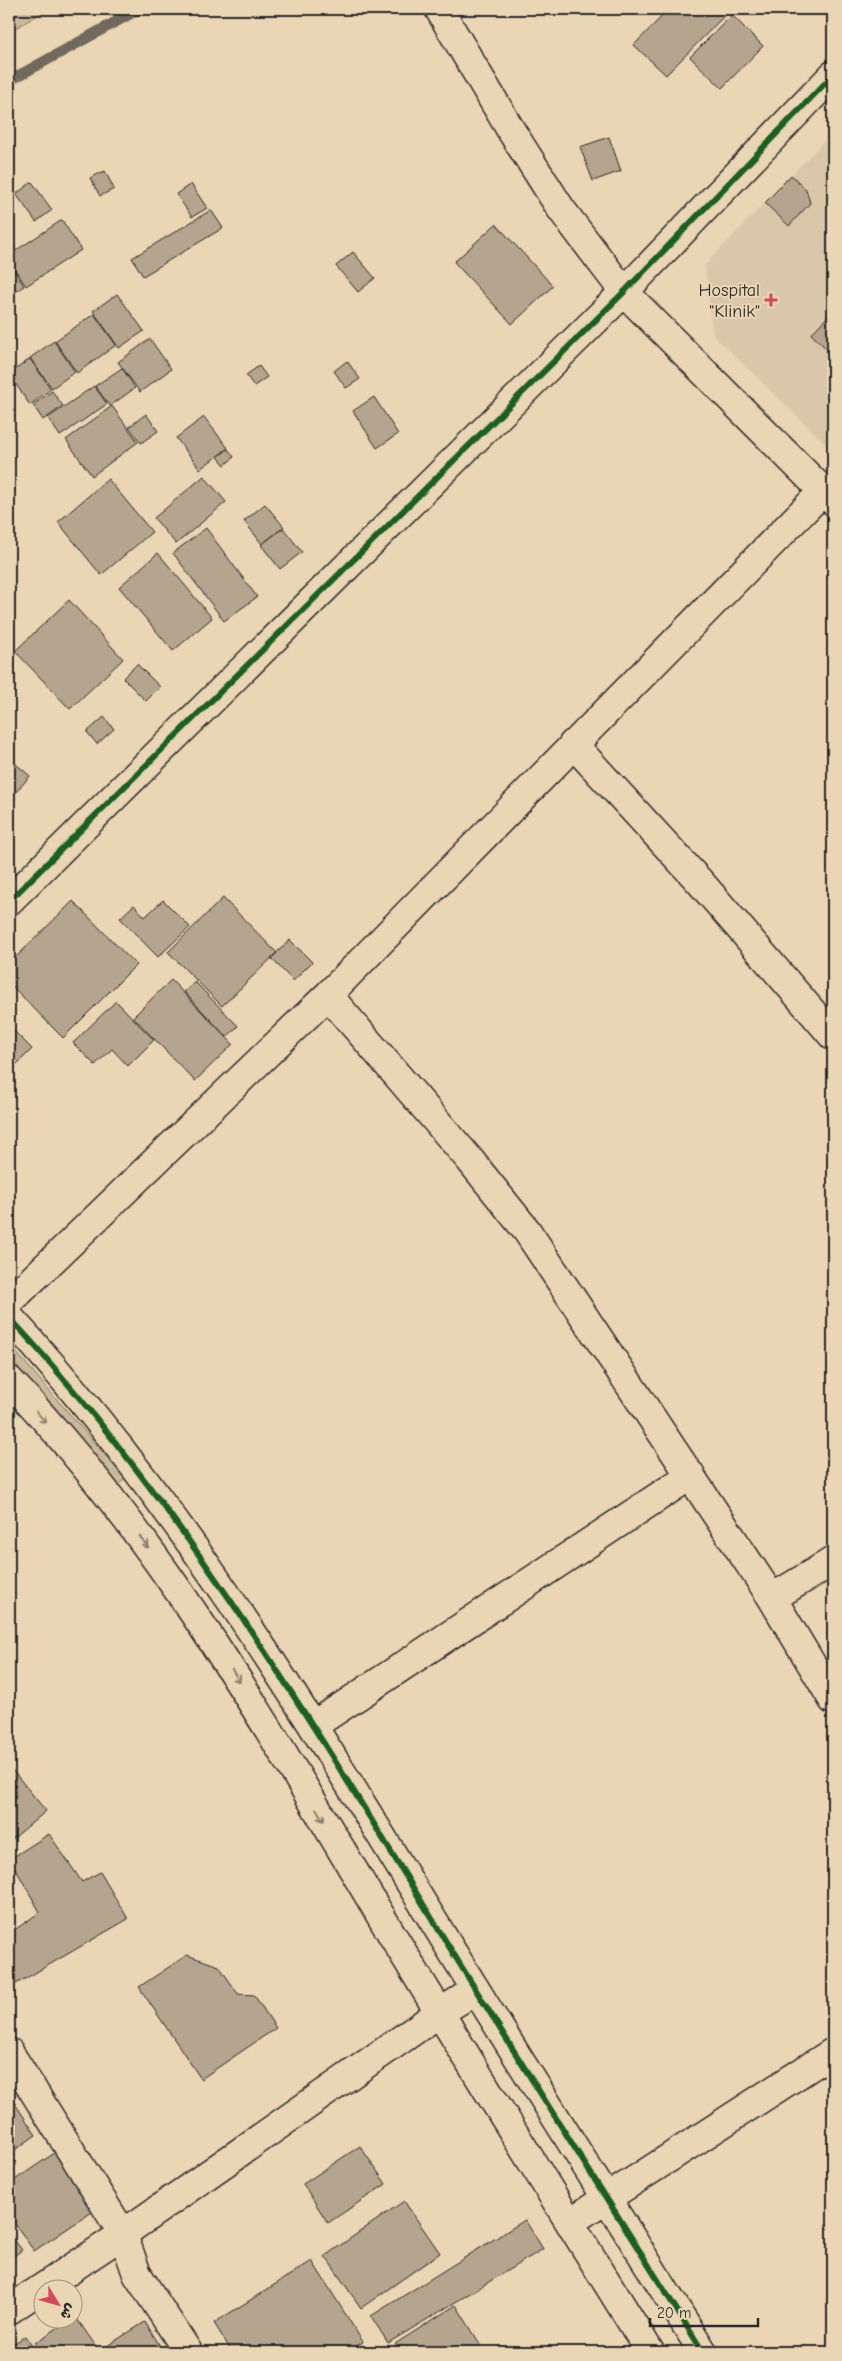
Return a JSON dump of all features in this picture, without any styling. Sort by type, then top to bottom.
[{"type":"street","points":[[9,1302],[328,994],[573,744],[828,496],[624,292],[561,209],[512,132],[439,9]]},
{"type":"street","points":[[9,901],[624,292],[833,76]]},
{"type":"street","points":[[573,744],[701,883],[833,1036]]},
{"type":"street","points":[[328,994],[470,1160],[527,1231],[772,1598],[833,1700]]},
{"type":"street","points":[[9,1317],[74,1392],[171,1514],[314,1725],[476,1990],[703,2352]]},
{"type":"street","points":[[9,1380],[103,1489],[168,1573],[235,1674],[439,2013],[650,2352]]},
{"type":"street","points":[[314,1725],[691,1474]]},
{"type":"street","points":[[772,1598],[833,1560]]},
{"type":"street","points":[[9,2310],[123,2234],[439,2013],[476,1990]]},
{"type":"street","points":[[9,2052],[123,2234],[137,2274],[188,2352]]},
{"type":"street","points":[[570,2222],[833,2052]]},
{"type":"shaded area","points":[[9,9],[48,9],[9,32]]},
{"type":"shaded area","name":"Hospital \"Klinik\"","points":[[833,132],[833,451],[713,335],[705,265]]},
{"type":"shaded area","points":[[9,1344],[125,1478],[119,1485],[9,1362]]},
{"type":"building","points":[[669,9],[731,9],[666,75],[634,45]]},
{"type":"building","points":[[732,15],[763,46],[722,88],[690,57]]},
{"type":"building","points":[[609,137],[621,171],[593,181],[580,147]]},
{"type":"building","points":[[105,171],[114,189],[100,196],[90,178]]},
{"type":"building","points":[[791,175],[806,189],[810,203],[789,226],[765,203]]},
{"type":"building","points":[[32,182],[52,210],[36,222],[16,194]]},
{"type":"building","points":[[191,184],[207,208],[192,217],[176,194]]},
{"type":"building","points":[[211,210],[223,228],[143,276],[132,258]]},
{"type":"building","points":[[62,220],[81,250],[26,286],[9,261],[9,255]]},
{"type":"building","points":[[496,224],[553,286],[512,324],[454,262]]},
{"type":"building","points":[[353,252],[375,278],[358,292],[336,266]]},
{"type":"building","points":[[9,261],[24,286],[9,296]]},
{"type":"building","points":[[117,294],[144,331],[119,348],[93,311]]},
{"type":"building","points":[[833,311],[833,355],[811,334]]},
{"type":"building","points":[[94,314],[116,345],[77,373],[55,341]]},
{"type":"building","points":[[150,339],[171,369],[140,392],[118,362]]},
{"type":"building","points":[[54,341],[75,372],[52,388],[30,358]]},
{"type":"building","points":[[30,359],[51,389],[30,405],[9,374]]},
{"type":"building","points":[[347,361],[360,379],[346,388],[334,371]]},
{"type":"building","points":[[259,366],[267,377],[254,386],[246,375]]},
{"type":"building","points":[[122,368],[135,388],[110,406],[95,386]]},
{"type":"building","points":[[94,386],[107,404],[60,436],[48,418]]},
{"type":"building","points":[[52,391],[63,406],[43,420],[33,405]]},
{"type":"building","points":[[374,397],[398,434],[377,448],[353,411]]},
{"type":"building","points":[[112,406],[138,442],[92,476],[66,440]]},
{"type":"building","points":[[146,414],[158,431],[141,443],[129,427]]},
{"type":"building","points":[[204,417],[228,448],[200,469],[176,438]]},
{"type":"building","points":[[228,449],[234,457],[225,465],[218,457]]},
{"type":"building","points":[[204,476],[226,502],[176,544],[154,518]]},
{"type":"building","points":[[108,479],[152,532],[101,575],[58,522]]},
{"type":"building","points":[[265,504],[284,527],[262,544],[244,521]]},
{"type":"building","points":[[206,528],[257,597],[224,621],[173,553]]},
{"type":"building","points":[[283,528],[302,552],[280,569],[261,545]]},
{"type":"building","points":[[158,553],[212,618],[173,651],[119,587]]},
{"type":"building","points":[[69,600],[123,659],[70,709],[15,651]]},
{"type":"building","points":[[137,664],[160,687],[146,701],[123,678]]},
{"type":"building","points":[[104,717],[114,729],[97,744],[87,732]]},
{"type":"building","points":[[9,758],[30,776],[9,800]]},
{"type":"building","points":[[223,898],[277,953],[222,1006],[168,952]]},
{"type":"building","points":[[163,900],[190,927],[158,957],[120,918],[134,905],[145,917]]},
{"type":"building","points":[[73,901],[136,965],[63,1038],[9,983],[9,964]]},
{"type":"building","points":[[290,940],[312,962],[293,981],[271,958]]},
{"type":"building","points":[[171,980],[233,1044],[195,1081],[133,1017]]},
{"type":"building","points":[[195,982],[238,1026],[227,1037],[184,992]]},
{"type":"building","points":[[116,1001],[154,1040],[128,1066],[112,1049],[95,1065],[73,1043]]},
{"type":"building","points":[[9,1026],[32,1049],[9,1072]]},
{"type":"building","points":[[9,1766],[46,1811],[9,1842]]},
{"type":"building","points":[[49,1834],[82,1882],[100,1872],[128,1919],[9,1988],[9,1934],[40,1912],[10,1859]]},
{"type":"building","points":[[187,1955],[219,1966],[238,1994],[254,1995],[276,2028],[201,2079],[139,1987]]},
{"type":"building","points":[[9,2095],[36,2135],[9,2154]]},
{"type":"building","points":[[360,2146],[386,2184],[328,2223],[303,2184]]},
{"type":"building","points":[[56,2152],[95,2210],[34,2251],[9,2215],[9,2184]]},
{"type":"building","points":[[404,2201],[440,2253],[361,2308],[325,2256]]},
{"type":"building","points":[[525,2220],[543,2249],[388,2343],[371,2316]]},
{"type":"building","points":[[9,2233],[22,2250],[9,2260]]},
{"type":"building","points":[[312,2261],[363,2342],[347,2352],[232,2352],[214,2323]]},
{"type":"building","points":[[456,2305],[485,2352],[401,2352],[395,2344]]},
{"type":"building","points":[[145,2322],[164,2352],[107,2352],[104,2348]]},
{"type":"building","points":[[82,2326],[100,2352],[42,2352],[35,2343],[57,2328],[82,2328]]},
{"type":"building","points":[[25,2336],[36,2352],[9,2352],[9,2347]]},
{"type":"waterway","points":[[9,81],[139,9]]},
{"type":"cycle path","points":[[9,901],[624,292],[833,75]]},
{"type":"cycle path","points":[[9,1317],[70,1387],[128,1459],[236,1609],[337,1764],[703,2352]]},
{"type":"place","name":"Hospital \"Klinik\"","points":[[771,300]]}]
